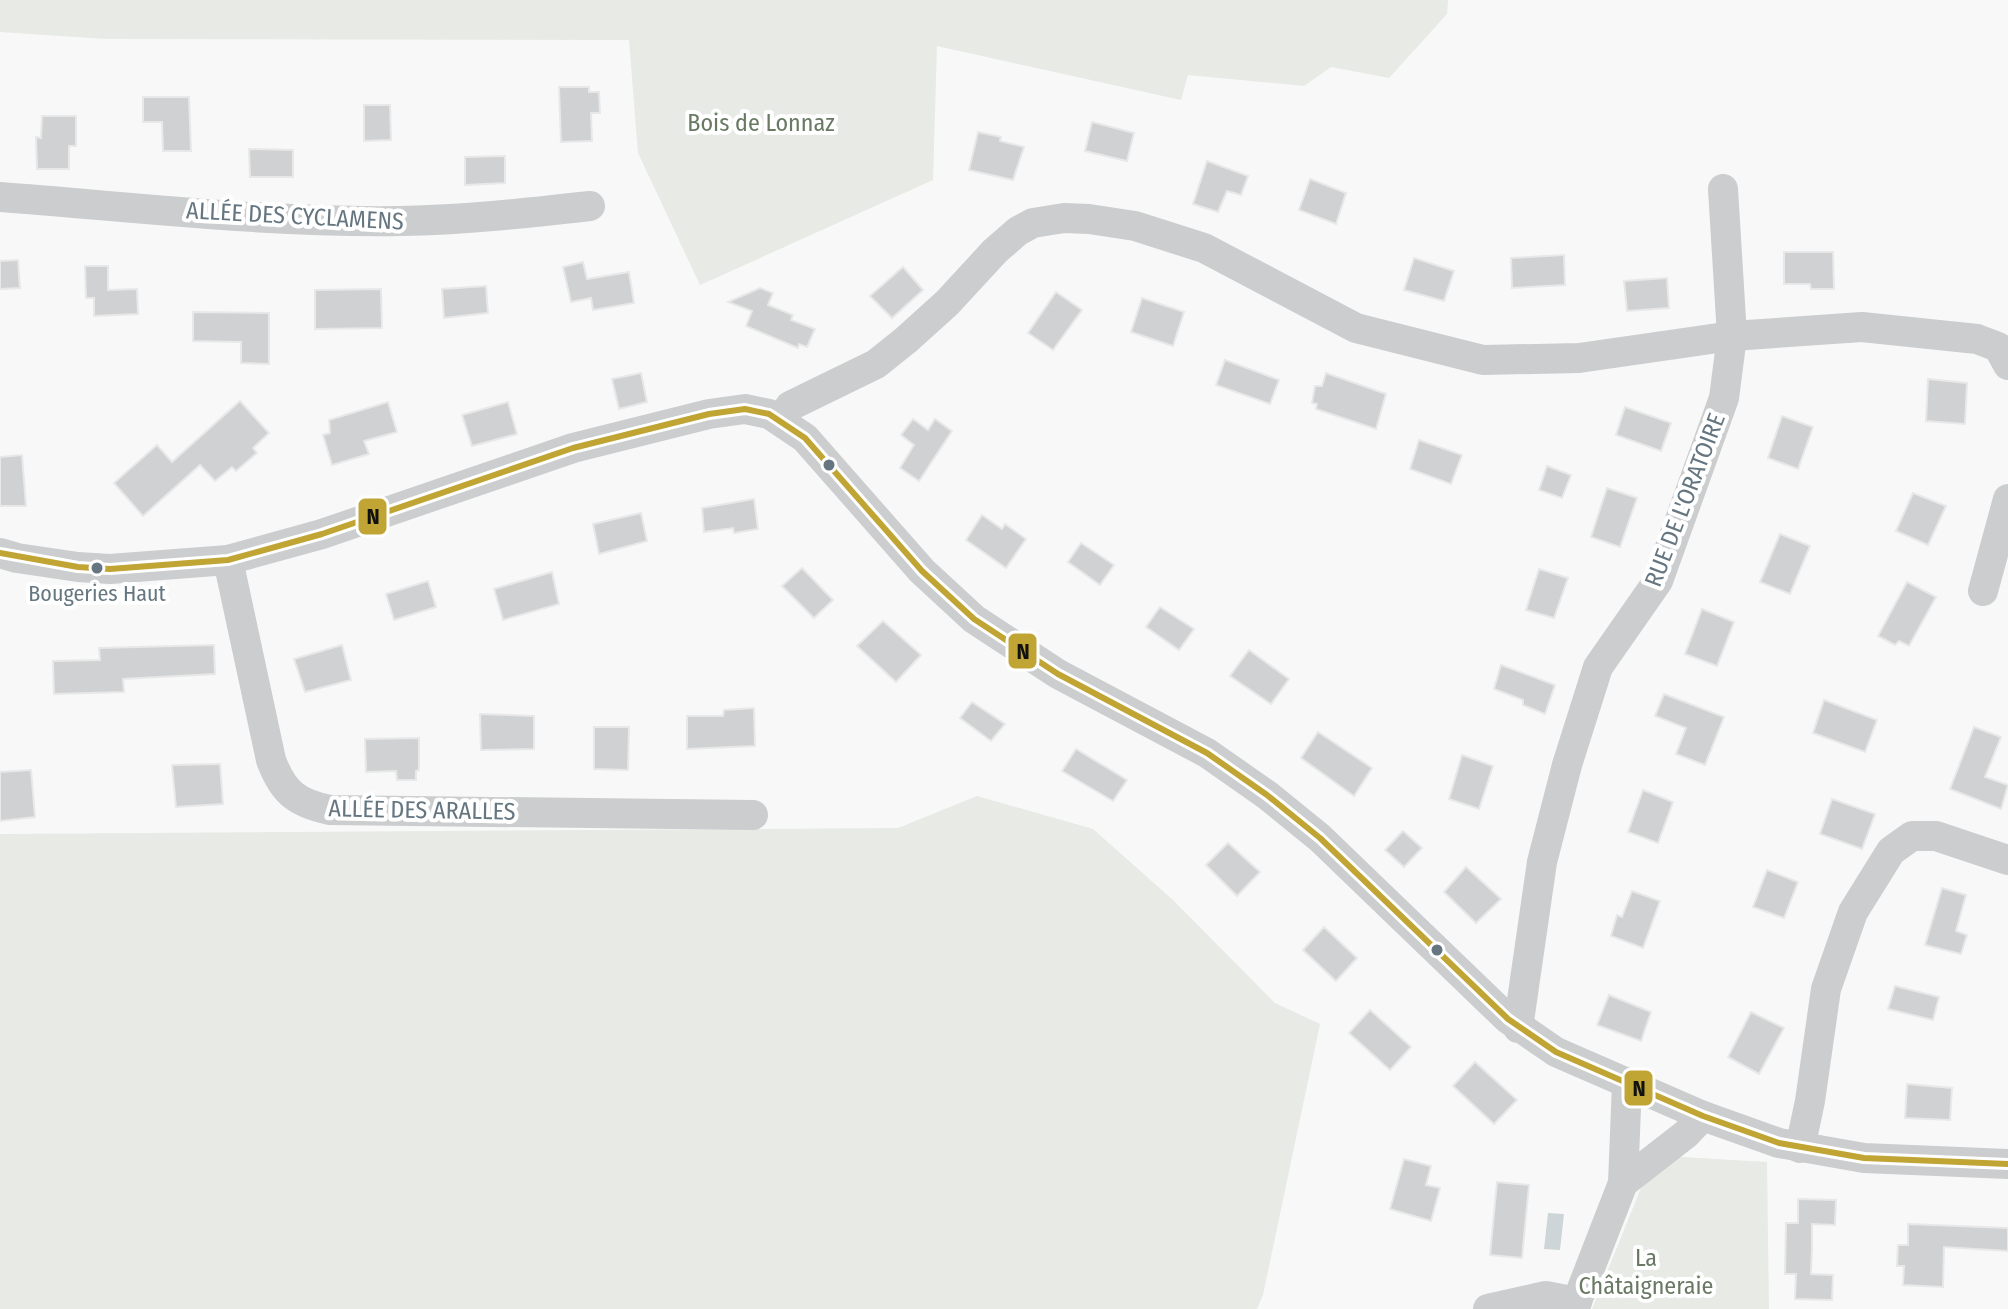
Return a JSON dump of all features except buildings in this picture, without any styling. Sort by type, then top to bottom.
[{"type":"street","name":"RUE DE L'ORATOIRE","points":[[1518,1028],[1542,862],[1567,765],[1598,667],[1658,581],[1724,398],[1732,336],[1723,189]]},
{"type":"street","name":"ALLÉE DES CYCLAMENS","points":[[0,197],[355,221],[442,220],[590,206]]},
{"type":"street","points":[[781,419],[790,406],[876,364],[947,303],[1018,231],[1033,223],[1064,218],[1135,226],[1204,248],[1356,328],[1483,360],[1579,358],[1732,336],[1862,327],[1977,339],[1998,347],[2008,365]]},
{"type":"street","points":[[0,553],[17,558],[110,569],[228,560],[322,534],[573,448],[733,410],[756,411],[781,419],[815,447],[922,571],[974,619],[1058,674],[1214,757],[1286,809],[1518,1028],[1556,1052],[1703,1116],[1800,1148],[1864,1158],[2008,1164]]},
{"type":"street","points":[[1983,591],[2008,499]]},
{"type":"street","name":"ALLÉE DES ARALLES","points":[[228,560],[271,760],[287,790],[309,806],[330,810],[753,815]]},
{"type":"street","points":[[1800,1148],[1826,989],[1853,912],[1891,851],[1912,836],[1936,836],[2008,860]]},
{"type":"street","points":[[1488,1309],[1546,1296],[1576,1306],[1623,1183],[1627,1083]]},
{"type":"street","points":[[1623,1183],[1686,1134],[1703,1116]]},
{"type":"green space","name":"Bois de Lonnaz","points":[[0,0],[1448,0],[1447,14],[1389,78],[1331,67],[1304,86],[1188,75],[1181,100],[937,46],[933,180],[700,285],[638,153],[629,40],[106,39],[0,32]]},
{"type":"green space","points":[[977,796],[1093,829],[1173,900],[1275,1003],[1320,1024],[1263,1295],[1257,1309],[0,1309],[0,834],[898,828]]},
{"type":"green space","name":"La Châtaigneraie","points":[[1682,1157],[1767,1162],[1769,1309],[1592,1309],[1645,1178],[1668,1160]]},
{"type":"shaded area","points":[[1548,1213],[1564,1214],[1560,1250],[1544,1249]]},
{"type":"transit line","name":"N","points":[[0,553],[78,567],[110,569],[228,560],[322,534],[573,448],[709,414],[745,409],[769,414],[805,438],[922,571],[974,619],[1058,674],[1207,753],[1267,795],[1320,838],[1508,1019],[1556,1052],[1703,1116],[1779,1143],[1864,1158],[2008,1164]]},
{"type":"place","name":"Bougeries Haut","points":[[97,568]]}]
